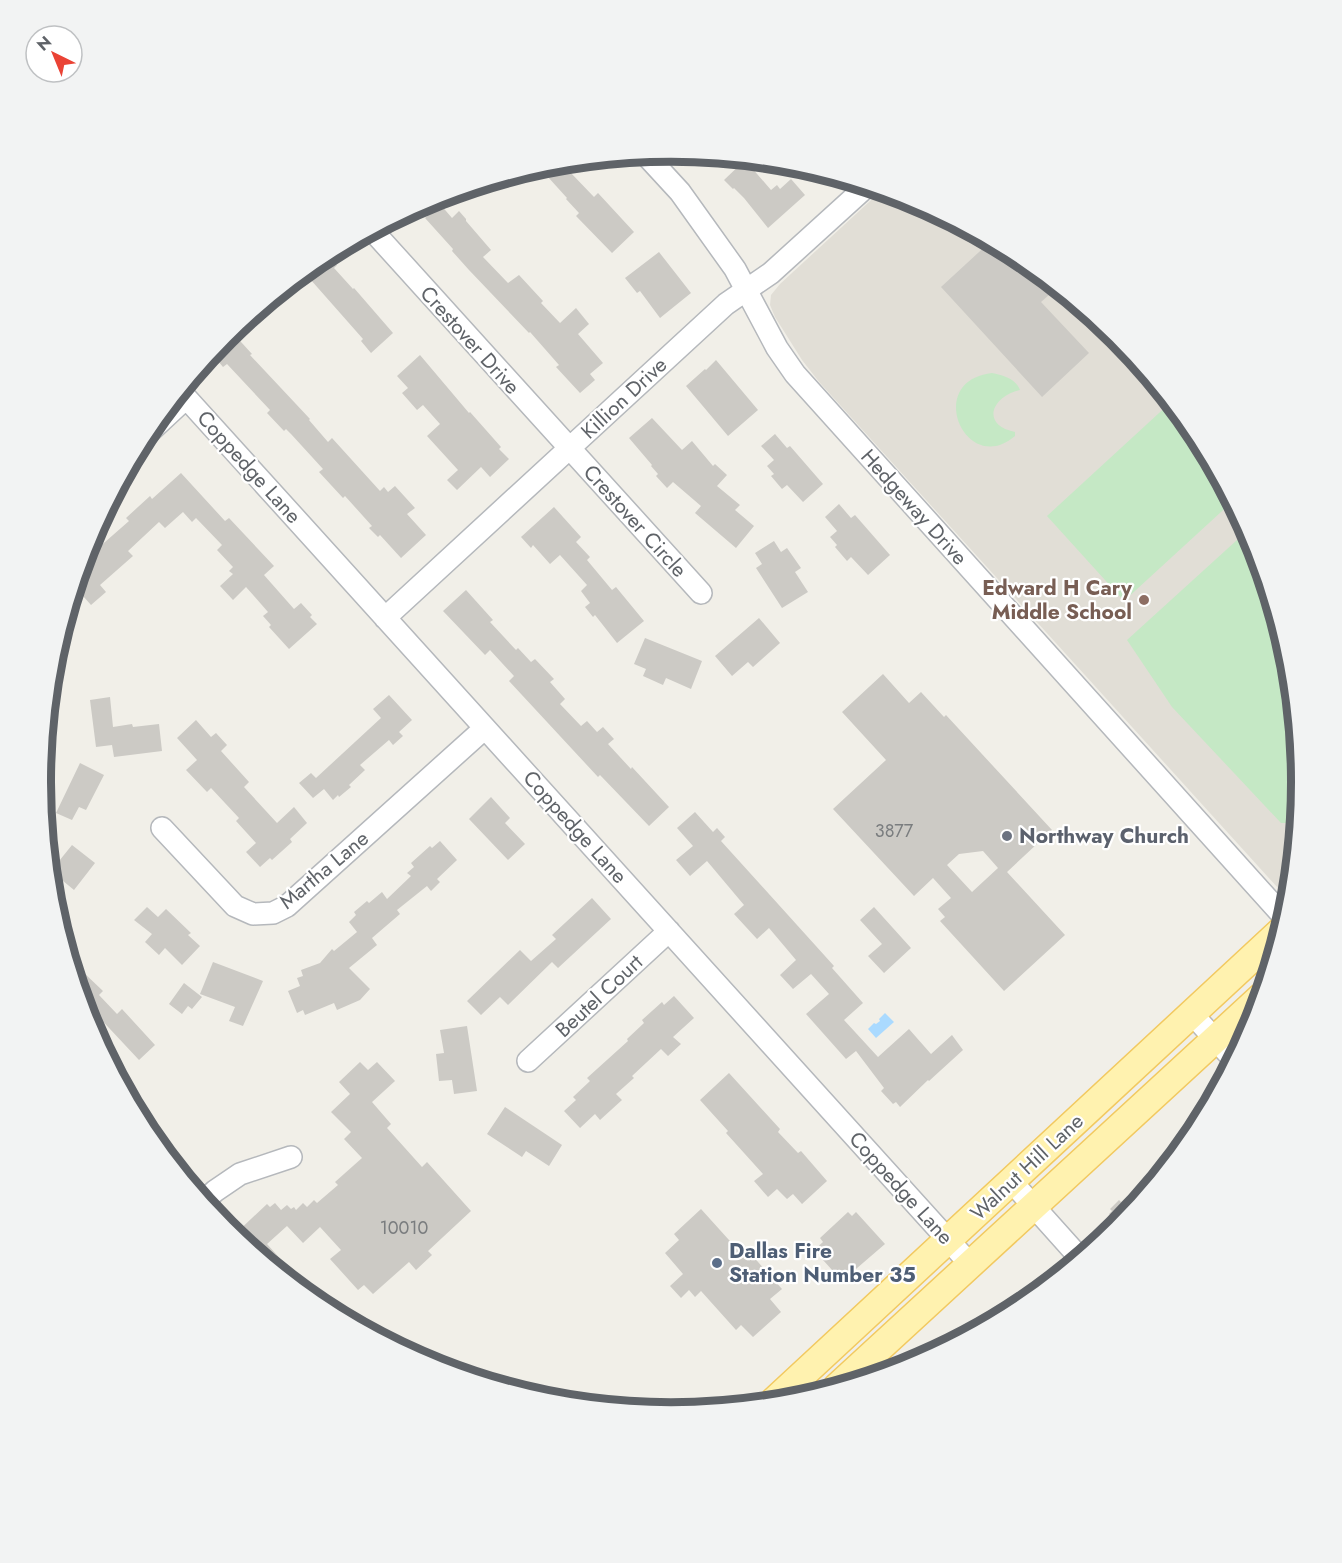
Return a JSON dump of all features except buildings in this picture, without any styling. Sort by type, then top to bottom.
[{"type":"main road","name":"Walnut Hill Lane","points":[[785,1391],[1270,941]]},
{"type":"main road","name":"Walnut Hill Lane","points":[[850,1375],[1247,1010]]},
{"type":"main road","points":[[1092,1106],[1116,1132]]},
{"type":"main road","points":[[819,1360],[834,1379]]},
{"type":"street","name":"Hedgeway Drive","points":[[653,162],[680,192],[735,269],[777,348],[795,374],[1277,909]]},
{"type":"street","name":"Killion Drive","points":[[385,618],[726,304],[771,273],[861,191]]},
{"type":"street","name":"Crestover Drive","points":[[377,236],[569,449]]},
{"type":"street","name":"Coppedge Lane","points":[[185,397],[970,1264]]},
{"type":"street","name":"Crestover Circle","points":[[569,449],[700,593]]},
{"type":"street","name":"Martha Lane","points":[[162,828],[235,906],[253,914],[273,913],[287,906],[485,728]]},
{"type":"street","name":"Beutel Court","points":[[528,1061],[669,931]]},
{"type":"street","points":[[1192,1014],[1228,1054]]},
{"type":"street","points":[[210,1195],[240,1174],[291,1157]]},
{"type":"street","points":[[1011,1181],[1075,1252]]},
{"type":"shaded area","name":"Edward H Cary Middle School","points":[[875,196],[945,225],[1015,266],[1080,315],[1137,373],[1163,404],[1187,437],[1227,507],[1244,544],[1270,621],[1286,701],[1290,741],[1290,822],[1281,891],[820,383],[802,360],[770,305],[771,295]]},
{"type":"green space","points":[[992,373],[1012,380],[1020,390],[1002,398],[994,411],[997,423],[1015,432],[1015,436],[997,446],[981,445],[968,437],[959,423],[956,408],[960,392],[971,380]]},
{"type":"green space","points":[[1165,407],[1187,437],[1227,507],[1124,601],[1047,516]]},
{"type":"green space","points":[[1241,537],[1270,621],[1286,701],[1290,741],[1290,823],[1281,823],[1172,707],[1127,640]]},
{"type":"water","points":[[885,1013],[894,1022],[876,1038],[868,1029],[880,1021],[879,1019]]},
{"type":"place","name":"Edward H Cary Middle School","points":[[1144,600]]},
{"type":"place","name":"Northway Church","points":[[1007,836]]},
{"type":"place","name":"Dallas Fire Station Number 35","points":[[717,1263]]}]
